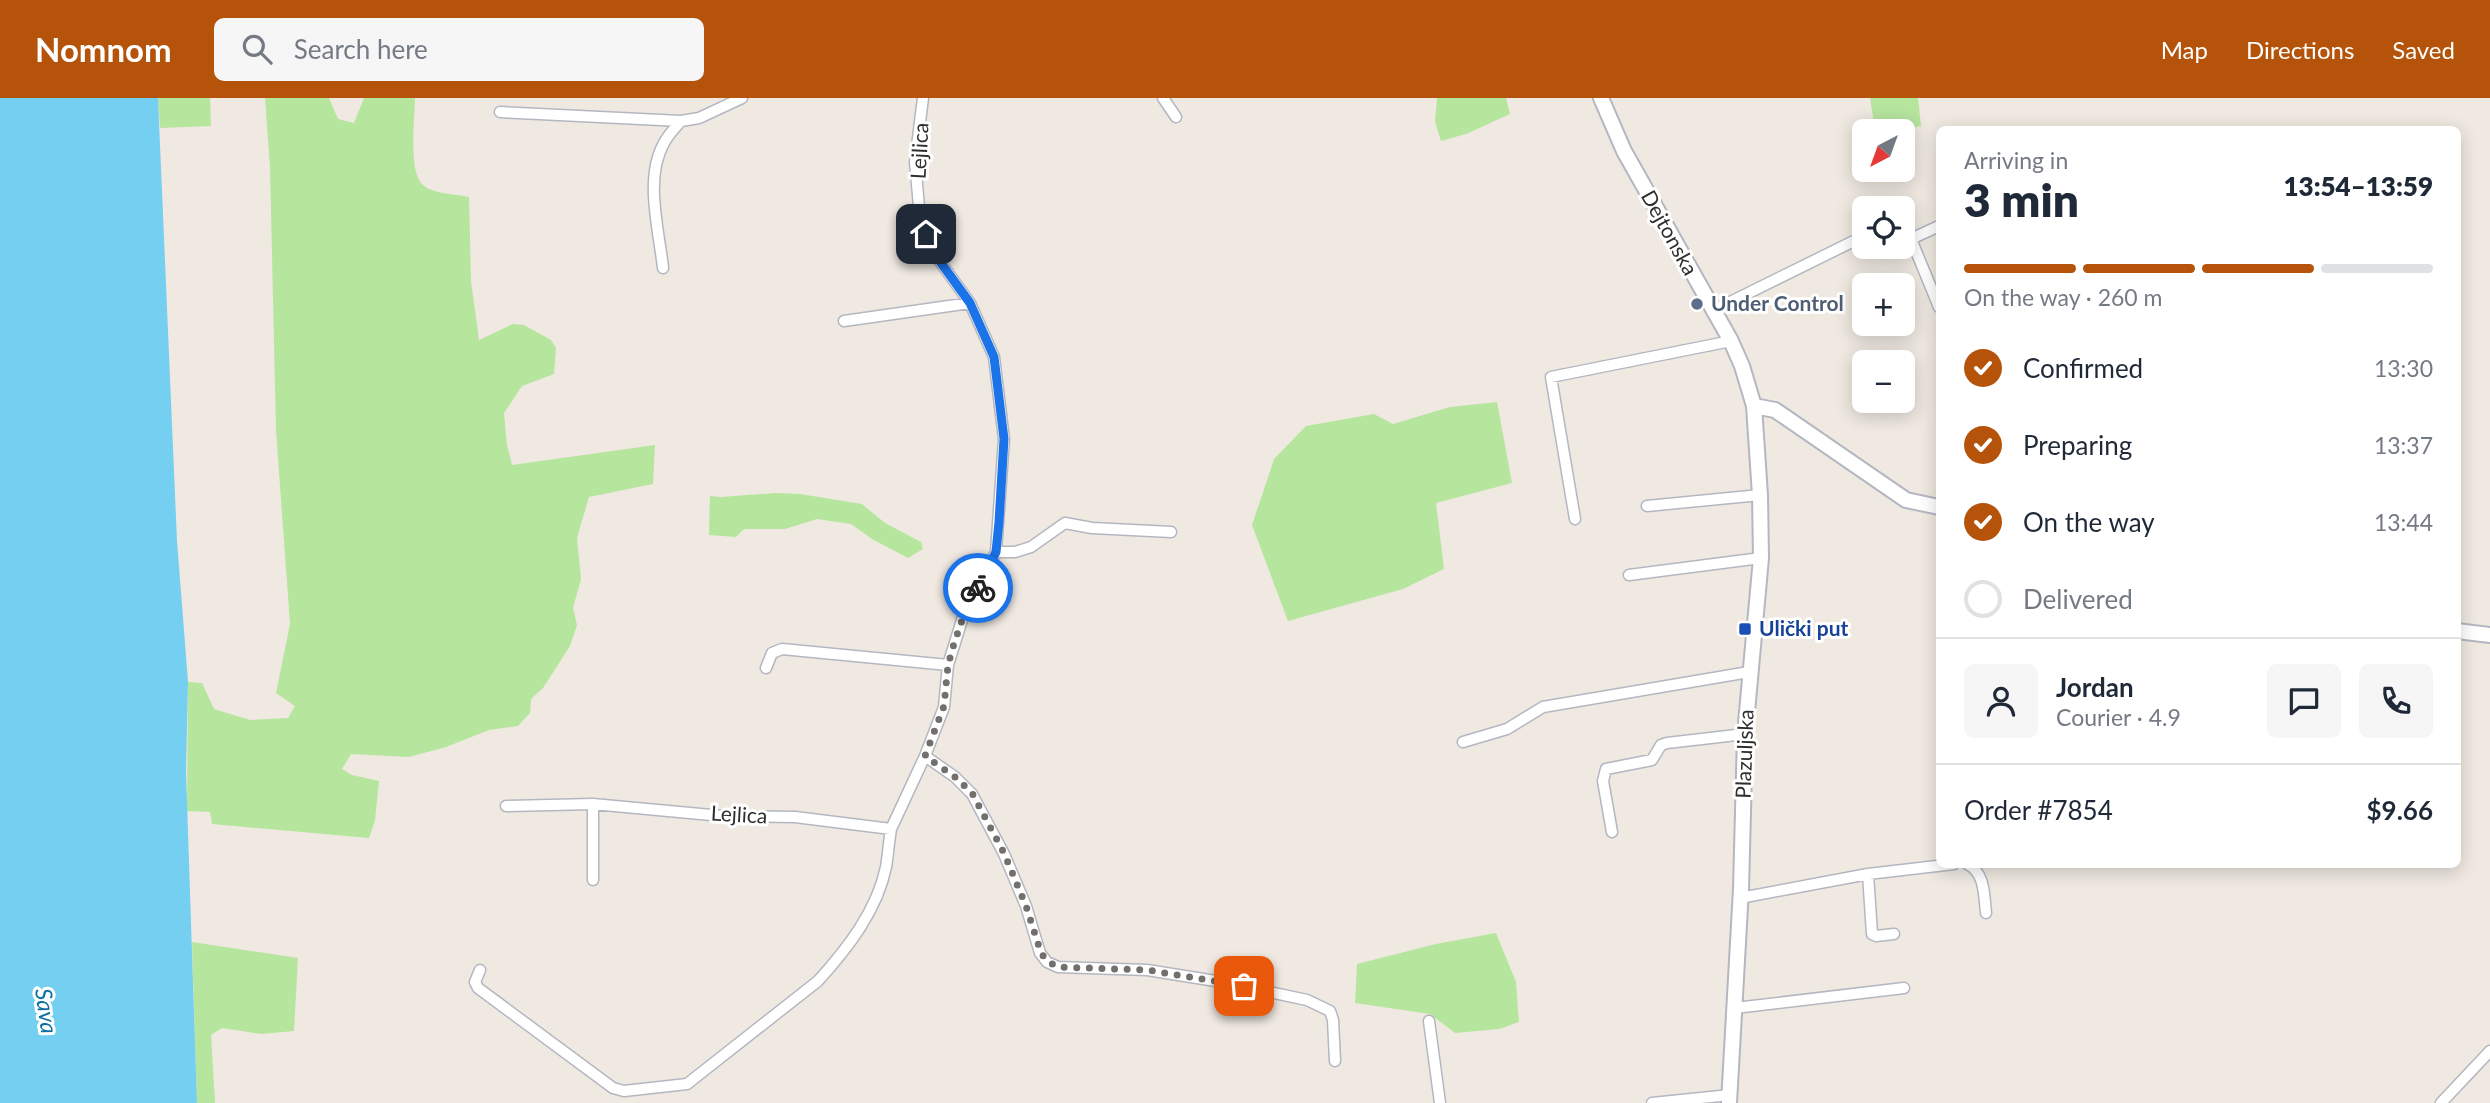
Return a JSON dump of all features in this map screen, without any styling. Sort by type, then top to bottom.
[{"type":"main road","name":"Dejtonska","points":[[1601,98],[1624,151],[1731,341],[1754,406]]},
{"type":"main road","name":"Plazuljska","points":[[1730,1099],[1745,734],[1761,558],[1754,406]]},
{"type":"main road","points":[[1754,406],[1775,410],[1906,500],[1936,508]]},
{"type":"main road","points":[[2461,631],[2490,635]]},
{"type":"street","points":[[500,112],[681,121],[699,117],[742,98]]},
{"type":"street","name":"Lejlica","points":[[506,806],[593,804],[722,816],[795,817],[891,829],[925,756],[944,706],[948,665],[962,620],[996,552],[1004,439],[994,357],[970,303],[931,249],[920,218],[915,162],[923,98]]},
{"type":"street","points":[[1163,98],[1175,117]]},
{"type":"street","points":[[663,268],[655,197],[655,166],[664,143],[681,121]]},
{"type":"street","points":[[1915,237],[1936,227]]},
{"type":"street","points":[[1712,311],[1852,242]]},
{"type":"street","points":[[1915,251],[1936,300]]},
{"type":"street","points":[[844,321],[970,303]]},
{"type":"street","points":[[1575,519],[1551,377],[1731,341]]},
{"type":"street","points":[[1647,506],[1760,495]]},
{"type":"street","points":[[996,552],[1015,552],[1031,547],[1065,523],[1092,528],[1171,532]]},
{"type":"street","points":[[1629,575],[1761,558]]},
{"type":"street","points":[[766,668],[772,653],[782,649],[948,665]]},
{"type":"street","points":[[1463,742],[1507,729],[1543,707],[1749,672]]},
{"type":"street","points":[[1612,832],[1603,781],[1606,769],[1652,760],[1661,745],[1667,743],[1745,734]]},
{"type":"street","points":[[925,756],[972,793],[1004,853],[1026,906],[1041,953],[1047,961],[1058,967],[1147,970],[1307,1000],[1329,1012],[1333,1020],[1335,1061]]},
{"type":"street","points":[[593,804],[593,880]]},
{"type":"street","points":[[480,970],[475,982],[478,988],[613,1087],[624,1091],[687,1084],[818,981],[835,962],[860,928],[878,893],[886,869],[891,829]]},
{"type":"street","points":[[1740,898],[1867,874],[1936,866]]},
{"type":"street","points":[[1975,868],[1981,879],[1986,913]]},
{"type":"street","points":[[1867,874],[1872,934],[1882,937],[1894,934]]},
{"type":"street","points":[[1735,1008],[1904,988]]},
{"type":"street","points":[[1429,1021],[1440,1103]]},
{"type":"street","points":[[2441,1103],[2490,1051]]},
{"type":"street","points":[[1652,1103],[1730,1099]]},
{"type":"green space","points":[[158,98],[210,98],[211,126],[160,128]]},
{"type":"green space","points":[[265,98],[329,98],[338,119],[354,123],[364,98],[415,98],[414,155],[418,177],[422,184],[431,190],[469,197],[471,281],[479,340],[513,324],[524,325],[551,340],[556,348],[554,374],[522,386],[504,413],[512,465],[655,445],[653,484],[589,497],[577,538],[581,579],[573,608],[577,625],[570,646],[543,688],[531,699],[530,713],[518,726],[489,730],[446,747],[409,757],[351,754],[342,769],[352,775],[379,781],[375,820],[369,838],[212,824],[210,812],[187,811],[188,682],[202,683],[214,709],[250,720],[288,718],[295,706],[276,693],[290,624],[276,430],[270,167]]},
{"type":"green space","points":[[1437,98],[1506,98],[1510,114],[1466,134],[1441,141],[1435,122]]},
{"type":"green space","points":[[1870,98],[1918,98],[1921,126],[1915,127],[1915,119],[1873,119]]},
{"type":"green space","points":[[1497,402],[1512,483],[1436,503],[1444,569],[1403,589],[1288,621],[1252,525],[1274,459],[1306,426],[1374,414],[1393,424],[1450,407]]},
{"type":"green space","points":[[776,493],[862,504],[885,523],[921,542],[923,549],[908,558],[872,539],[851,524],[817,519],[785,529],[744,529],[736,537],[709,535],[710,496]]},
{"type":"green space","points":[[1496,933],[1516,982],[1519,1022],[1499,1029],[1455,1033],[1430,1014],[1355,1003],[1357,964],[1436,944]]},
{"type":"green space","points":[[192,942],[298,958],[294,1031],[261,1034],[222,1028],[211,1035],[215,1103],[197,1103]]},
{"type":"water","name":"Sava","points":[[0,98],[158,98],[177,541],[188,682],[186,772],[197,1103],[0,1103]]},
{"type":"way so far","points":[[978,588],[962,620],[953,647],[948,665],[944,706],[925,756],[972,793],[1004,853],[1026,906],[1041,953],[1047,961],[1058,967],[1147,970],[1244,986]]},
{"type":"place","name":"Under Control","points":[[1697,304]]},
{"type":"place","name":"Ulički put","points":[[1745,629]]},
{"type":"route","points":[[926,234],[931,249],[970,303],[994,357],[1004,439],[999,522],[996,552],[978,588]]}]
